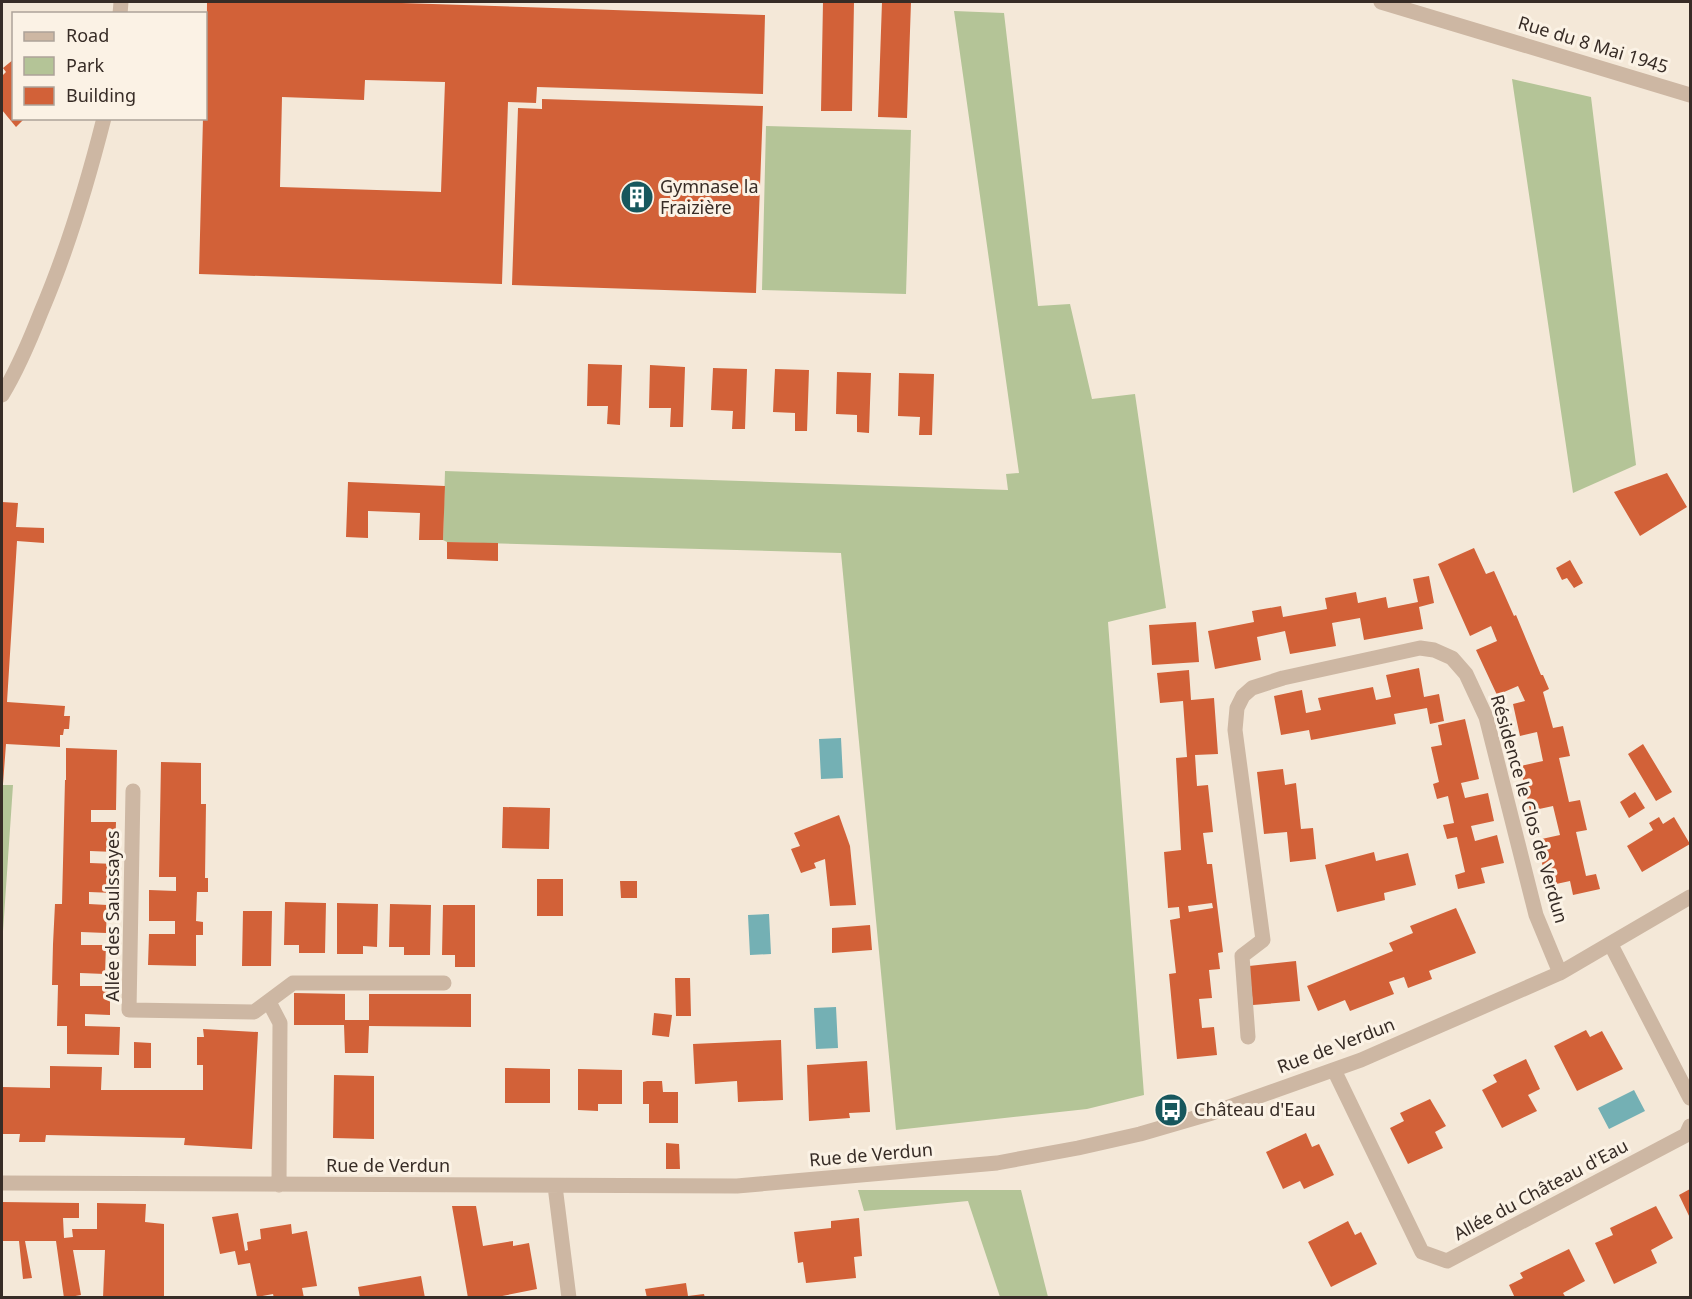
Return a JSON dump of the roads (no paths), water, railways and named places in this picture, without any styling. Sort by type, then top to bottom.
[{"type":"street","name":"Rue du 8 Mai 1945","points":[[1380,2],[1690,95]]},
{"type":"street","points":[[2,395],[30,339],[68,246],[86,189],[103,120]]},
{"type":"street","name":"Résidence le Clos de Verdun","points":[[1248,1037],[1242,956],[1263,940],[1238,761],[1235,730],[1237,708],[1243,696],[1252,688],[1283,678],[1410,650],[1420,648],[1434,650],[1452,658],[1466,674],[1473,687],[1486,717],[1536,915],[1560,973]]},
{"type":"street","name":"Allée des Saulssayes","points":[[133,791],[129,1010],[254,1012],[293,983],[444,983]]},
{"type":"street","name":"Rue de Verdun","points":[[2,1183],[737,1186],[997,1163],[1140,1134],[1212,1113],[1334,1070],[1560,973],[1690,897]]},
{"type":"street","points":[[1611,945],[1690,1098]]},
{"type":"street","points":[[269,1002],[280,1023],[279,1185]]},
{"type":"street","name":"Allée du Château d'Eau","points":[[1334,1070],[1422,1252],[1447,1261],[1686,1135],[1690,1126]]},
{"type":"street","points":[[555,1186],[569,1298]]},
{"type":"water","points":[[841,738],[843,778],[821,779],[819,739]]},
{"type":"water","points":[[769,914],[771,954],[750,955],[748,915]]},
{"type":"water","points":[[836,1007],[838,1048],[816,1049],[814,1008]]},
{"type":"water","points":[[1634,1090],[1645,1111],[1609,1129],[1598,1108]]},
{"type":"place","name":"Gymnase la Fraizière","points":[[637,197]]},
{"type":"place","name":"Château d'Eau","points":[[1171,1110]]}]
